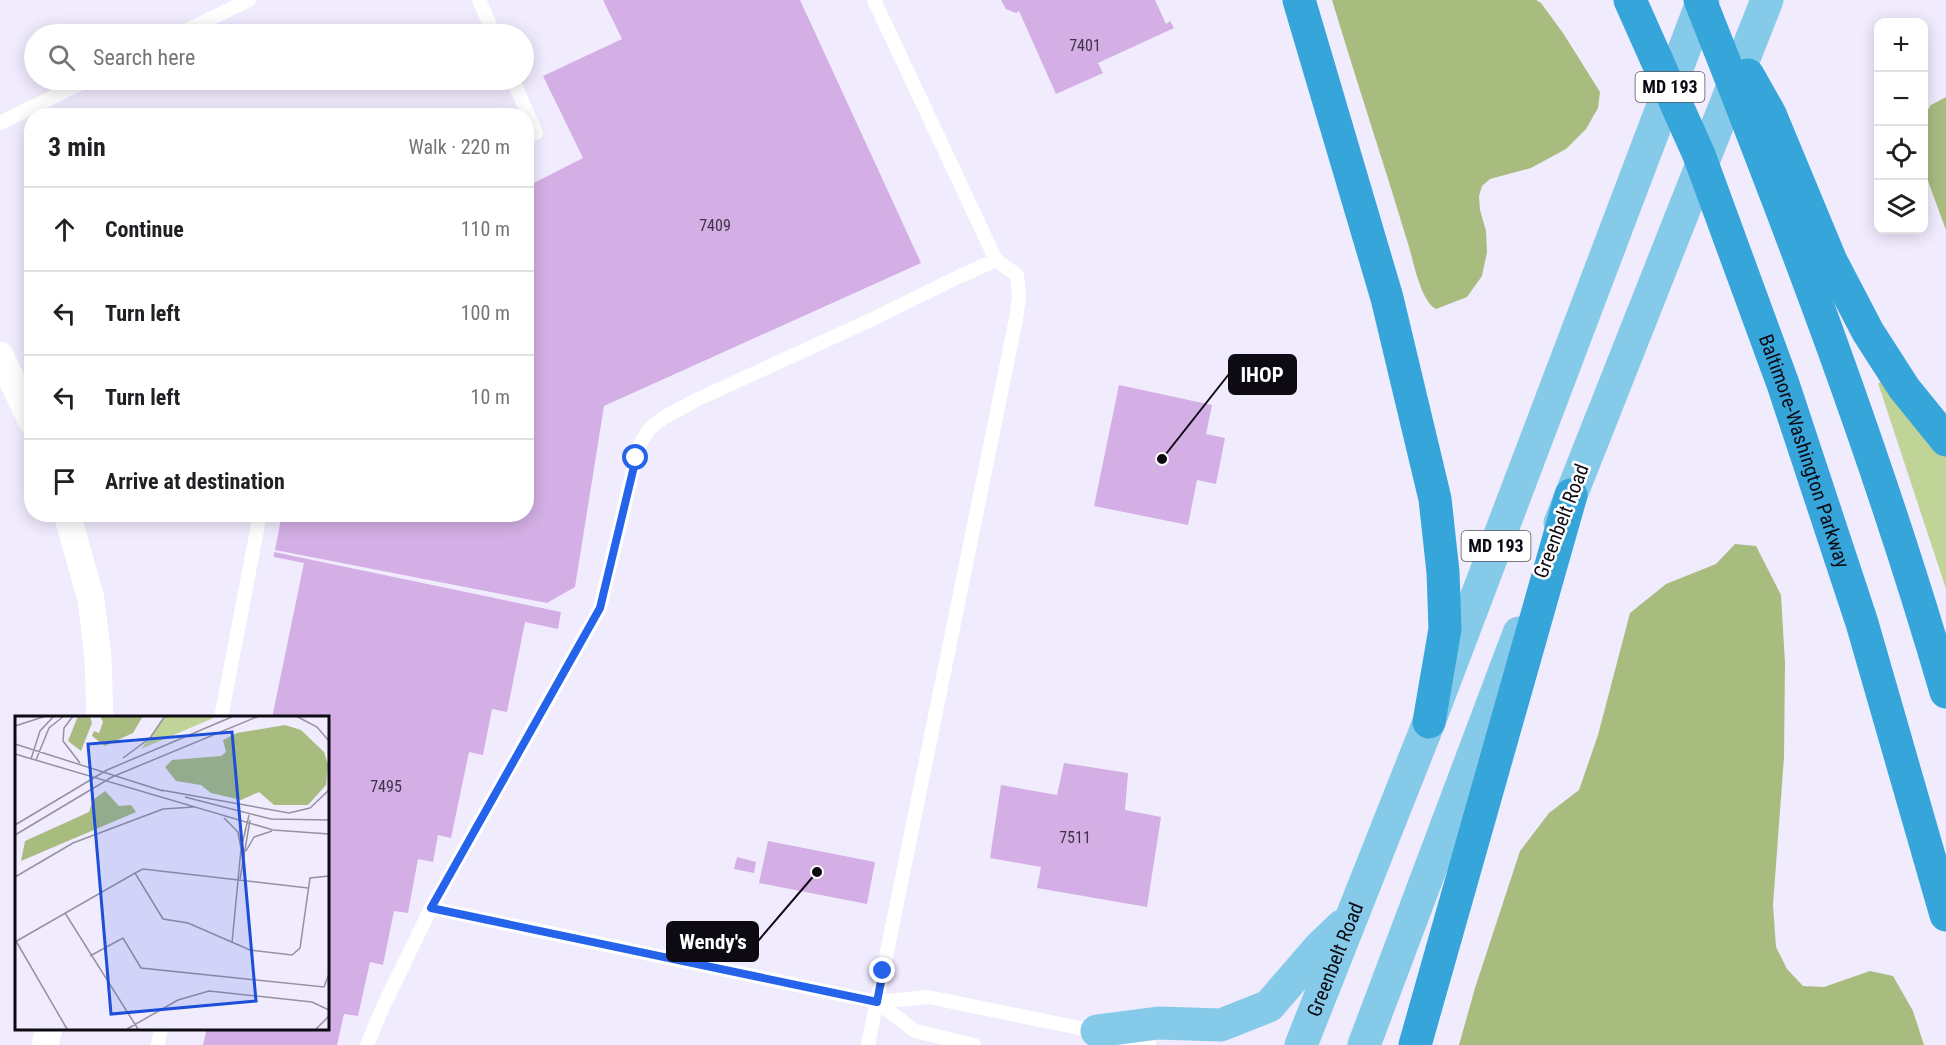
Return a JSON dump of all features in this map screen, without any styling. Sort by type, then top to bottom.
[{"type":"highway","points":[[1299,0],[1387,298],[1434,500],[1443,572],[1445,629],[1429,722]]},
{"type":"highway","name":"Baltimore-Washington Parkway","points":[[1630,0],[1699,155],[1783,384],[1862,623],[1945,913]]},
{"type":"highway","points":[[1703,0],[1770,114],[1831,261],[1868,332],[1904,388],[1946,440]]},
{"type":"highway","points":[[1703,0],[1838,362],[1919,599],[1946,692]]},
{"type":"highway","points":[[1415,1045],[1570,495]]},
{"type":"main road","name":"Greenbelt Road","points":[[1302,1045],[1429,722],[1703,0]]},
{"type":"main road","name":"Greenbelt Road","points":[[1364,1045],[1570,495],[1767,0]]},
{"type":"main road","points":[[1097,1031],[1158,1023],[1221,1025],[1269,1006],[1319,948],[1352,917]]},
{"type":"street","points":[[0,355],[24,405]]},
{"type":"street","points":[[69,522],[90,599],[98,658],[100,716]]},
{"type":"street","points":[[45,1045],[49,1030]]},
{"type":"lane","points":[[200,24],[249,0]]},
{"type":"lane","points":[[479,0],[490,24]]},
{"type":"lane","points":[[868,1045],[1019,296],[1017,275],[996,260],[874,0]]},
{"type":"lane","points":[[31,108],[68,90]]},
{"type":"lane","points":[[517,90],[525,108]]},
{"type":"lane","points":[[0,123],[24,111]]},
{"type":"lane","points":[[367,1045],[431,908],[600,608],[636,458],[640,444],[649,429],[663,418],[696,400],[996,260]]},
{"type":"lane","points":[[221,716],[258,522]]},
{"type":"lane","points":[[431,908],[877,1002],[928,997],[1097,1031],[1149,1045]]},
{"type":"lane","points":[[877,1002],[915,1031],[974,1045]]},
{"type":"lane","points":[[158,1045],[161,1030]]},
{"type":"green space","points":[[1332,0],[1536,0],[1541,3],[1563,33],[1600,92],[1598,108],[1586,129],[1566,149],[1531,168],[1490,179],[1482,186],[1479,196],[1480,210],[1486,231],[1487,252],[1482,276],[1467,297],[1436,309],[1422,290]]},
{"type":"green space","points":[[1946,97],[1946,230],[1928,181],[1928,110],[1931,105]]},
{"type":"green space","points":[[1887,380],[1946,452],[1946,589],[1878,383]]},
{"type":"green space","points":[[1735,544],[1756,546],[1781,595],[1785,663],[1784,757],[1773,905],[1776,947],[1787,969],[1803,986],[1824,987],[1870,971],[1893,976],[1913,1011],[1924,1045],[1459,1045],[1475,988],[1520,851],[1549,813],[1579,790],[1598,735],[1630,613],[1666,584],[1716,564]]},
{"type":"building","points":[[603,0],[800,0],[921,263],[604,406],[575,587],[547,603],[275,550],[280,522],[534,522],[534,183],[583,158],[543,76],[622,39]]},
{"type":"building","points":[[1001,0],[1155,0],[1166,24],[1170,21],[1174,28],[1098,63],[1103,73],[1056,94],[1019,11],[1016,13],[1006,9]]},
{"type":"building","points":[[1119,385],[1212,405],[1206,434],[1225,438],[1216,484],[1197,480],[1188,525],[1094,506]]},
{"type":"building","points":[[274,552],[561,612],[558,629],[525,622],[507,712],[492,709],[483,755],[469,752],[451,838],[438,835],[433,862],[418,859],[408,913],[394,911],[383,965],[370,962],[358,1016],[344,1014],[337,1045],[203,1045],[207,1030],[328,1030],[328,716],[272,716],[304,563],[274,557]]},
{"type":"building","points":[[1064,763],[1128,773],[1125,810],[1161,817],[1147,907],[1037,888],[1041,867],[990,858],[1001,785],[1057,795]]},
{"type":"building","points":[[768,841],[875,862],[867,904],[759,883]]},
{"type":"building","points":[[737,857],[756,862],[754,873],[734,869]]},
{"type":"place","name":"IHOP","points":[[1162,459]]},
{"type":"place","name":"Wendy's","points":[[817,872]]},
{"type":"route","points":[[636,458],[600,608],[431,908],[877,1002],[883,971]]}]
